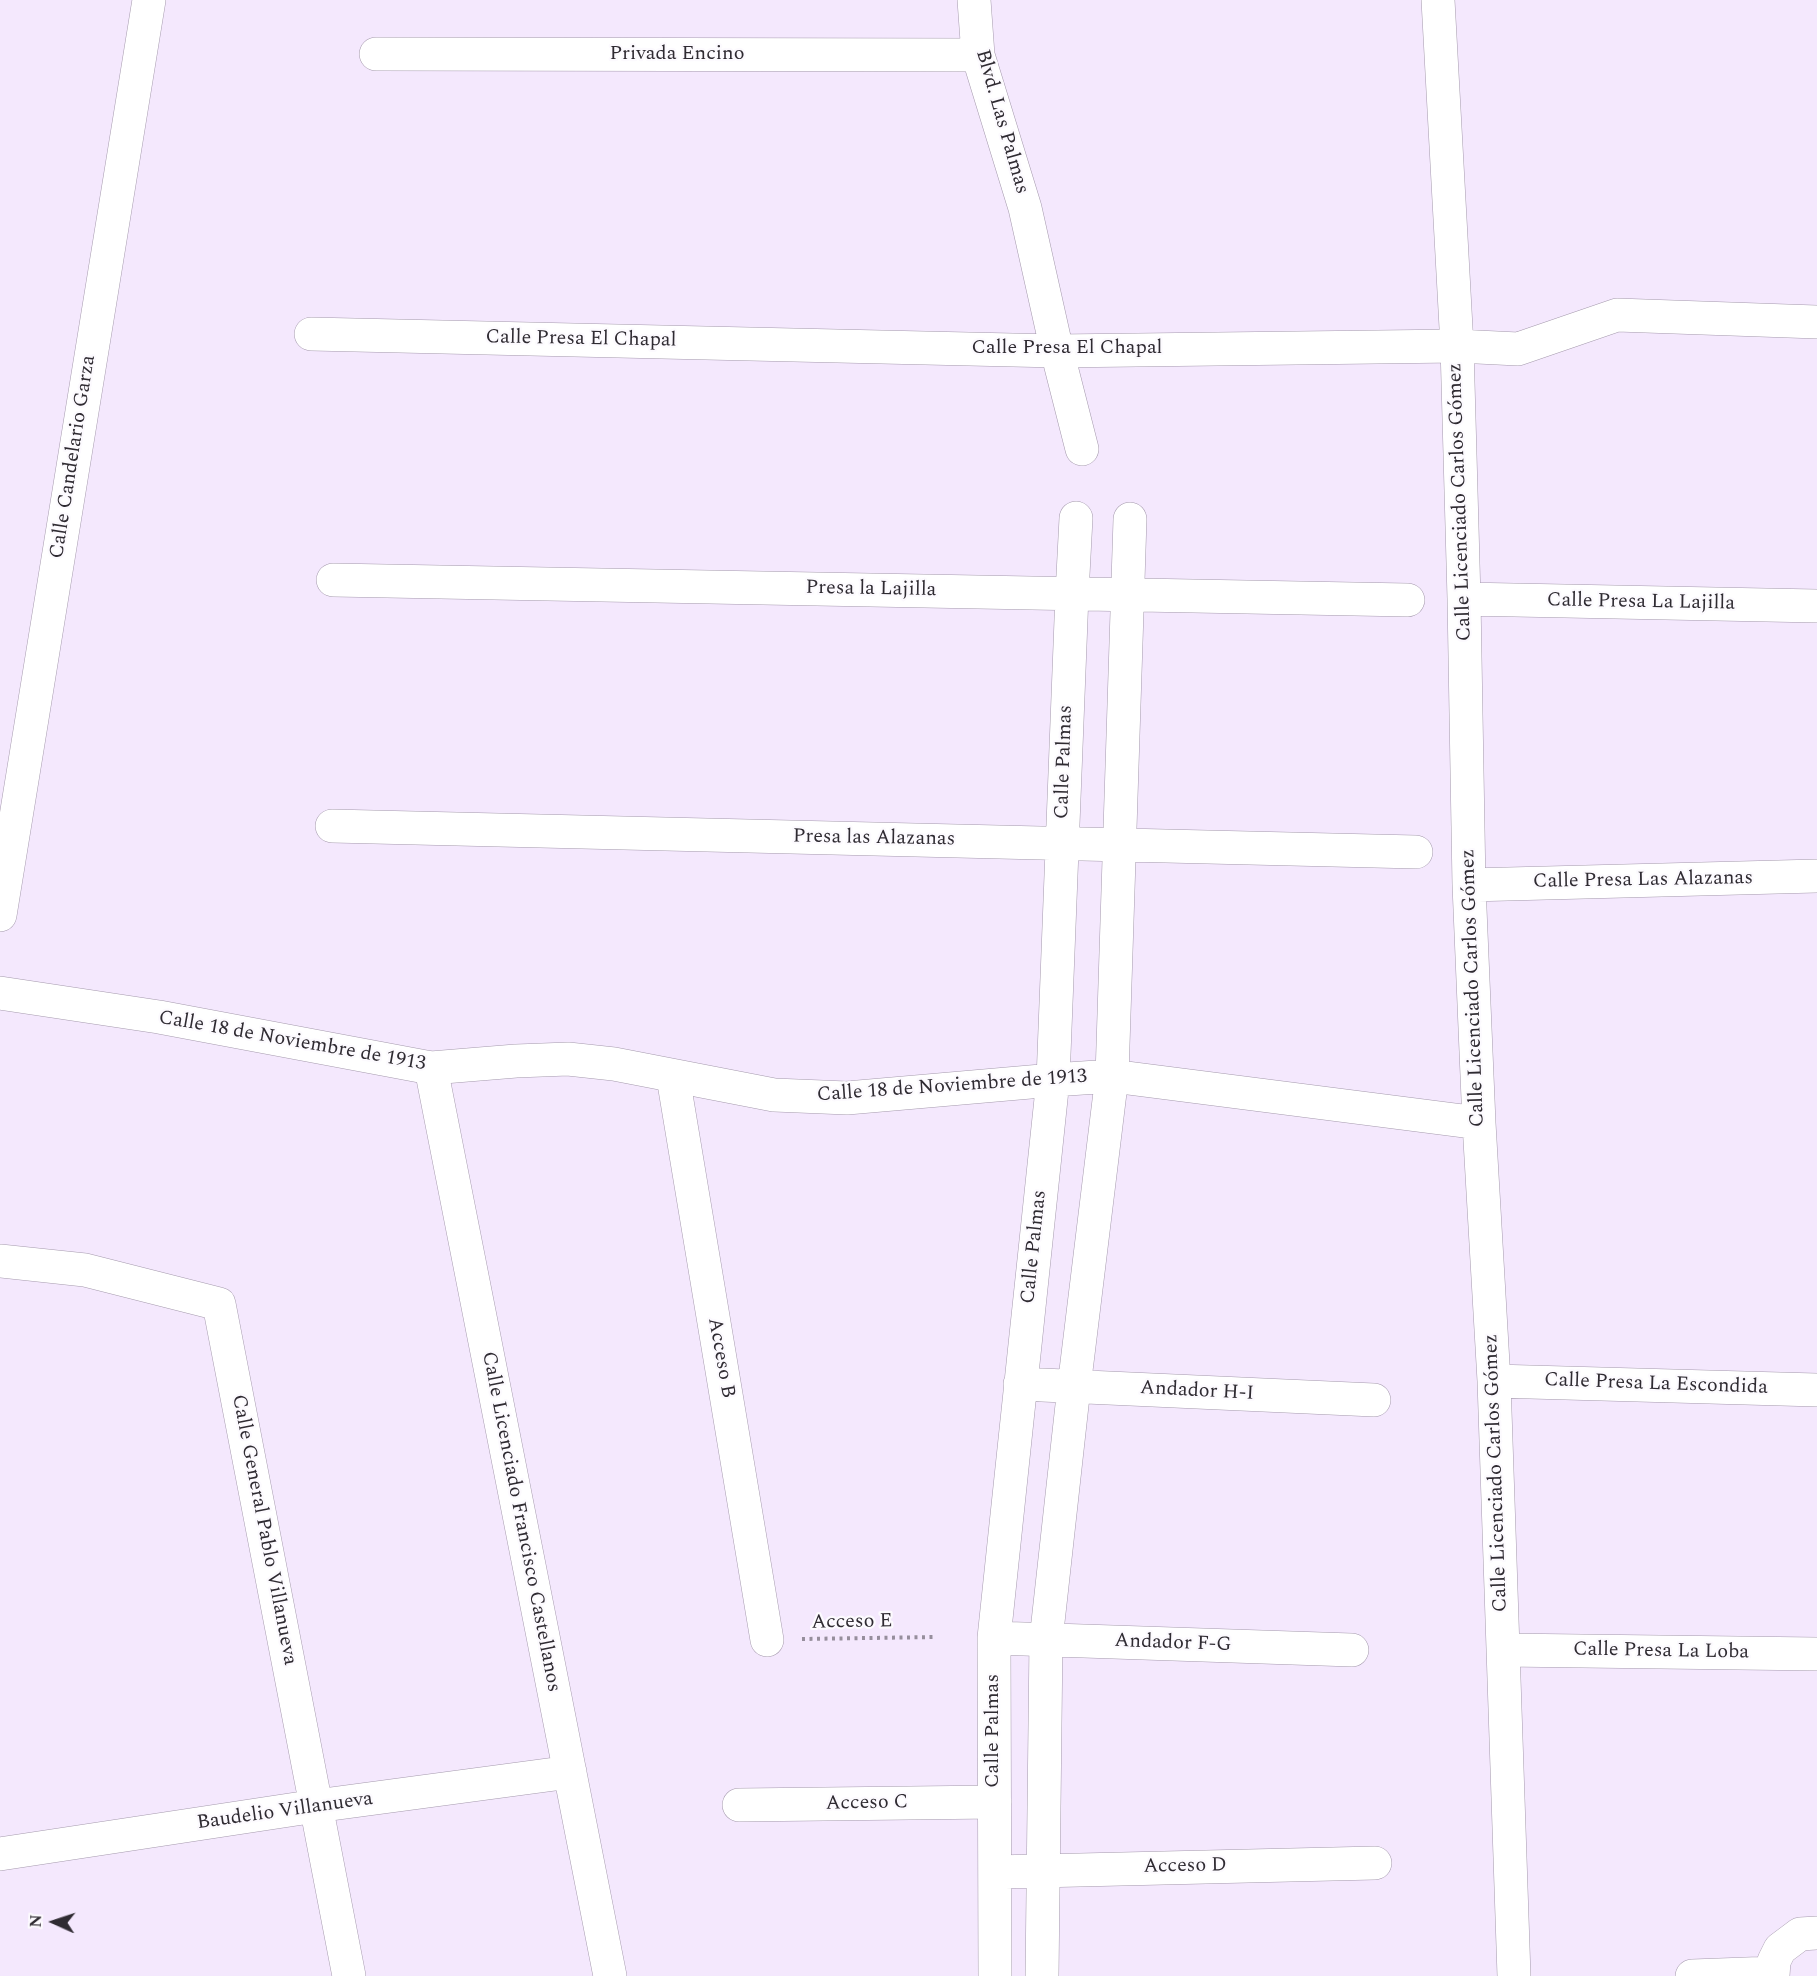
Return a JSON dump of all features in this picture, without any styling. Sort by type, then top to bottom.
[{"type":"street","name":"Calle Candelario Garza","points":[[0,915],[149,0]]},
{"type":"street","name":"Blvd. Las Palmas","points":[[974,0],[978,55],[1025,208],[1057,351]]},
{"type":"street","name":"Calle Licenciado Carlos Gómez","points":[[1438,0],[1457,346],[1469,885],[1479,1123],[1494,1381],[1514,1976]]},
{"type":"street","name":"Privada Encino","points":[[376,54],[978,55]]},
{"type":"street","name":"Calle Presa El Chapal","points":[[311,334],[1057,351],[1457,346],[1518,349],[1617,315],[1817,322]]},
{"type":"street","points":[[1057,351],[1082,448]]},
{"type":"street","name":"Calle Palmas","points":[[995,1976],[993,1638],[1053,1080],[1076,518]]},
{"type":"street","points":[[1042,1976],[1046,1640],[1112,1076],[1130,519]]},
{"type":"street","name":"Presa la Lajilla","points":[[333,580],[1408,600]]},
{"type":"street","name":"Calle Presa La Lajilla","points":[[1464,599],[1817,606]]},
{"type":"street","name":"Presa las Alazanas","points":[[332,826],[1416,852]]},
{"type":"street","name":"Calle Presa Las Alazanas","points":[[1469,885],[1817,876]]},
{"type":"street","name":"Calle 18 de Noviembre de 1913","points":[[0,993],[159,1017],[431,1068],[516,1060],[568,1059],[614,1064],[774,1095],[847,1098],[1112,1076],[1479,1123]]},
{"type":"street","name":"Calle Licenciado Francisco Castellanos","points":[[431,1068],[610,1976]]},
{"type":"street","name":"Acceso B","points":[[673,1077],[767,1640]]},
{"type":"street","name":"Calle General Pablo Villanueva","points":[[0,1261],[85,1270],[219,1304],[349,1976]]},
{"type":"street","name":"Calle Presa La Escondida","points":[[1494,1381],[1817,1390]]},
{"type":"street","name":"Andador H-I","points":[[1020,1384],[1374,1400]]},
{"type":"street","name":"Andador F-G","points":[[993,1638],[1352,1650]]},
{"type":"street","name":"Calle Presa La Loba","points":[[1504,1650],[1817,1654]]},
{"type":"street","name":"Baudelio Villanueva","points":[[0,1854],[316,1806],[570,1772]]},
{"type":"street","name":"Acceso C","points":[[739,1805],[995,1802]]},
{"type":"street","name":"Acceso D","points":[[995,1872],[1375,1863]]},
{"type":"street","points":[[1692,1976],[1773,1975],[1774,1961],[1780,1949],[1800,1934],[1817,1933]]},
{"type":"path","name":"Acceso E","points":[[767,1640],[936,1636]]}]
